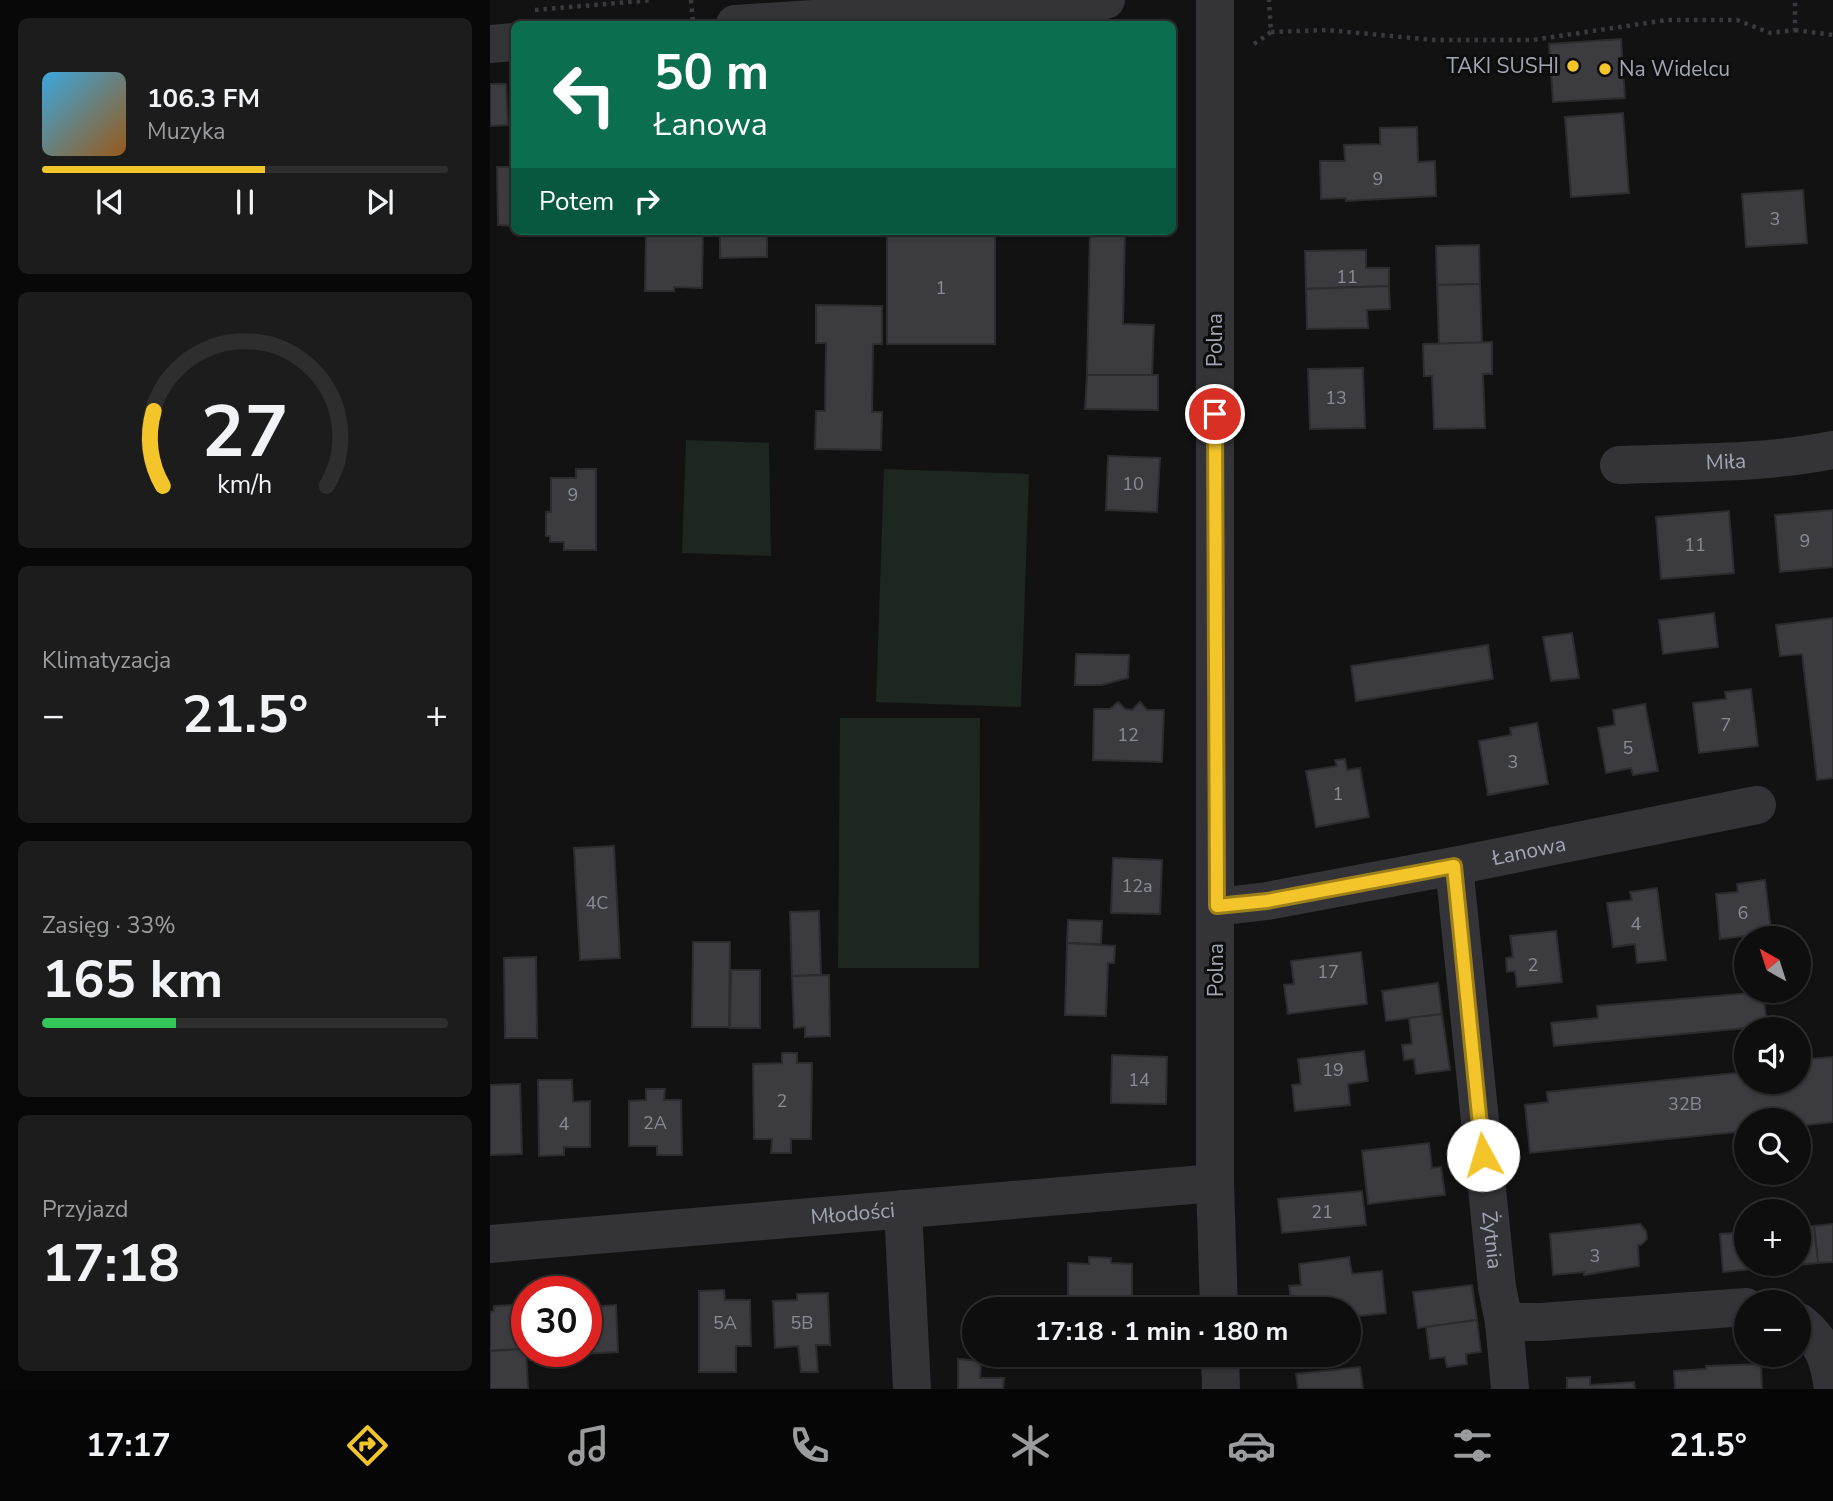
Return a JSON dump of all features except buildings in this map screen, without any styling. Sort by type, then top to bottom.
[{"type":"street","points":[[748,21],[798,10],[1106,0]]},
{"type":"street","name":"Polna","points":[[1215,0],[1215,1183],[1219,1297]]},
{"type":"street","points":[[490,44],[511,42]]},
{"type":"street","name":"Miła","points":[[1619,465],[1719,461],[1833,450]]},
{"type":"street","name":"Łanowa","points":[[1217,906],[1267,901],[1454,866],[1757,804]]},
{"type":"street","name":"Żytnia","points":[[1454,866],[1510,1389]]},
{"type":"street","name":"Młodości","points":[[490,1244],[1215,1183]]},
{"type":"street","points":[[903,1209],[912,1389]]},
{"type":"street","points":[[1504,1322],[1541,1322],[1734,1308]]},
{"type":"street","points":[[1811,1331],[1816,1335],[1830,1367],[1833,1389]]},
{"type":"street","points":[[1220,1367],[1221,1389]]},
{"type":"path","points":[[533,10],[653,0]]},
{"type":"path","points":[[691,0],[694,21]]},
{"type":"path","points":[[1795,0],[1795,30]]},
{"type":"path","points":[[1271,32],[1327,30],[1434,40],[1533,40],[1667,20],[1737,20],[1770,33],[1795,30],[1833,35]]},
{"type":"shaded area","points":[[686,440],[769,443],[771,556],[682,553]]},
{"type":"shaded area","points":[[884,469],[1029,474],[1021,707],[876,702]]},
{"type":"shaded area","points":[[840,718],[980,718],[979,968],[838,968]]},
{"type":"place","name":"TAKI SUSHI","points":[[1573,66]]},
{"type":"place","name":"Na Widelcu","points":[[1605,69]]},
{"type":"route","points":[[1215,414],[1217,906],[1267,901],[1454,866],[1483,1155]]}]
